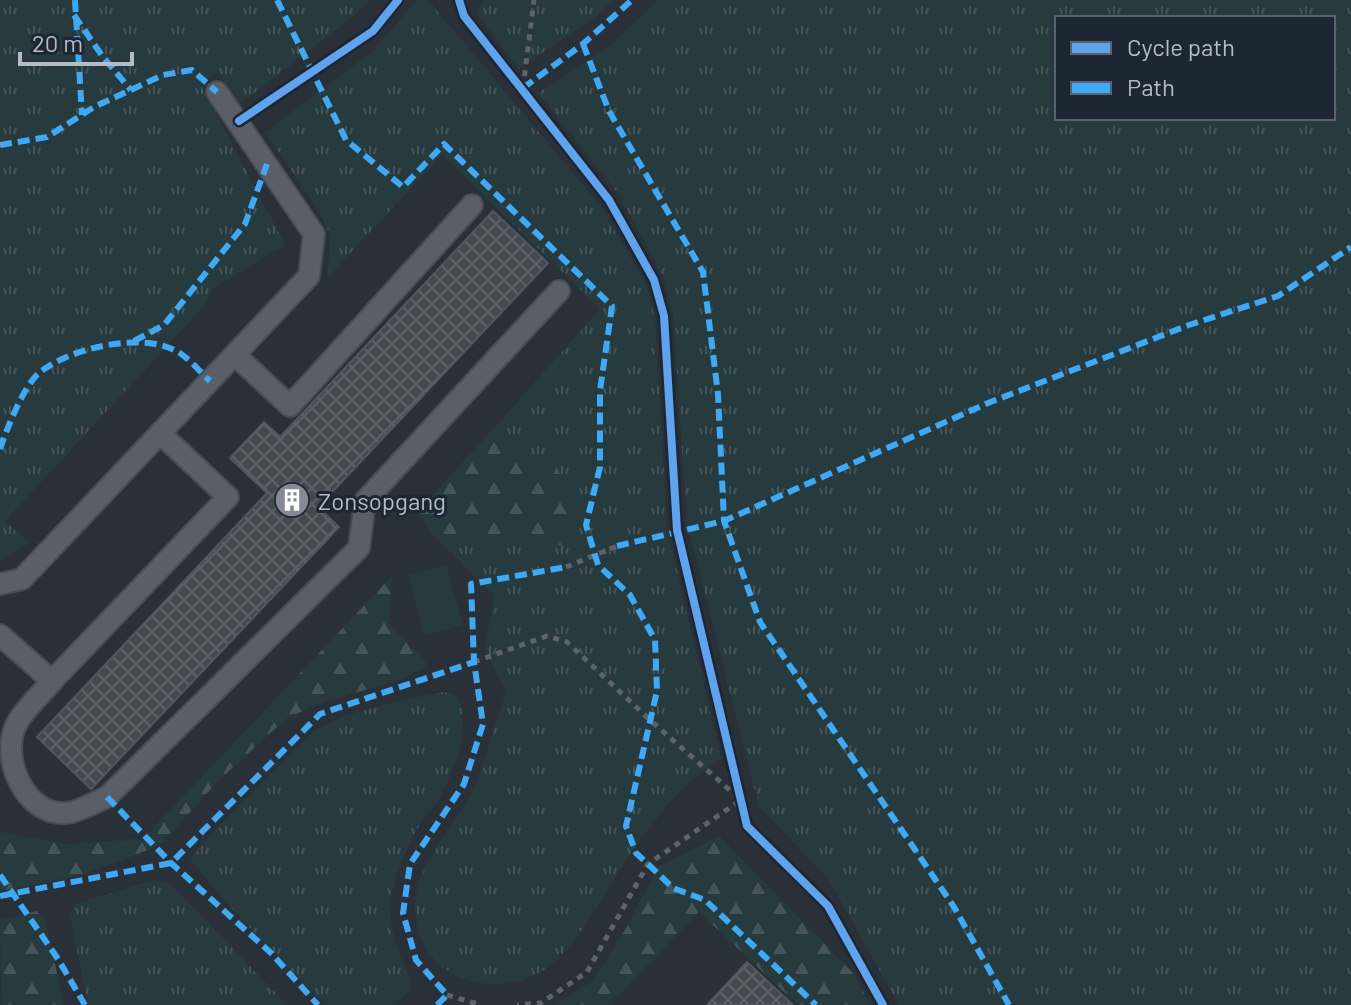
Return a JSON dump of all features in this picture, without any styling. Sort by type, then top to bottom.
[{"type":"lane","points":[[0,584],[22,579],[309,276],[314,234],[217,92]]},
{"type":"lane","points":[[235,355],[290,406],[472,205]]},
{"type":"lane","points":[[160,433],[228,497],[52,681],[16,725],[11,747],[16,776],[27,796],[48,811],[68,813],[107,797],[359,548],[365,501],[559,291]]},
{"type":"lane","points":[[0,635],[52,681]]},
{"type":"path","points":[[523,88],[534,0]]},
{"type":"path","points":[[513,76],[533,100]]},
{"type":"path","points":[[566,567],[617,546]]},
{"type":"path","points":[[474,662],[547,636],[567,642],[741,800]]},
{"type":"path","points":[[737,785],[744,813]]},
{"type":"path","points":[[517,1005],[541,1003],[587,972],[648,864],[741,800]]},
{"type":"path","points":[[447,995],[481,1005]]},
{"type":"green space","points":[[0,0],[369,0],[354,16],[241,103],[237,104],[219,72],[200,84],[286,246],[214,288],[205,305],[5,521],[29,543],[0,562]]},
{"type":"green space","points":[[417,0],[428,0],[600,205],[646,284],[655,318],[667,528],[721,758],[683,788],[657,818],[565,951],[552,964],[532,976],[509,983],[487,984],[465,979],[445,969],[430,954],[419,934],[415,909],[422,875],[468,801],[506,693],[485,649],[494,595],[432,534],[568,546],[574,484],[496,426],[600,309],[442,155],[328,277],[330,234],[313,202],[265,132],[372,52]]},
{"type":"green space","points":[[483,0],[613,0],[594,18],[519,69],[477,14]]},
{"type":"green space","points":[[658,0],[1351,0],[1351,1005],[899,1005],[827,877],[759,807],[687,523],[673,315],[663,276],[617,192],[538,93],[613,43]]},
{"type":"green space","points":[[496,426],[574,484],[568,546],[432,534],[417,512]]},
{"type":"green space","points":[[446,565],[463,625],[424,635],[408,575]]},
{"type":"green space","points":[[392,576],[389,624],[426,662],[425,667],[398,681],[329,700],[287,718],[219,780],[161,844],[77,876],[0,891],[0,832],[67,844],[143,839]]},
{"type":"green space","points":[[444,692],[458,697],[462,709],[460,748],[440,797],[408,846],[391,900],[392,929],[410,981],[410,990],[395,1005],[325,1005],[229,906],[190,859],[221,823],[311,733],[341,717]]},
{"type":"green space","points":[[719,836],[854,974],[870,1005],[798,1005],[699,912],[609,1005],[554,1005],[593,981],[625,930],[658,867]]},
{"type":"green space","points":[[154,880],[169,884],[181,894],[287,1005],[88,1005],[70,916],[75,904]]},
{"type":"green space","points":[[37,911],[45,919],[64,1005],[2,1005],[0,920]]},
{"type":"building","name":"Zonsopgang","points":[[493,211],[548,263],[318,507],[339,527],[91,789],[37,737],[267,493],[230,458],[264,422],[280,437]]},
{"type":"building","points":[[747,962],[793,1005],[707,1005]]},
{"type":"marked path","points":[[75,0],[82,115]]},
{"type":"marked path","points":[[277,0],[346,140],[403,187],[444,144],[612,306],[600,391],[600,467],[586,525],[598,565],[630,595],[655,640],[657,691],[626,826],[636,853],[673,888],[705,900],[816,1005]]},
{"type":"marked path","points":[[523,88],[583,44],[632,0]]},
{"type":"marked path","points":[[74,15],[131,90]]},
{"type":"marked path","points":[[583,44],[609,111],[703,272],[718,394],[724,521],[760,622],[954,907],[1009,1005]]},
{"type":"marked path","points":[[0,145],[47,137],[94,107],[163,75],[192,70],[217,92]]},
{"type":"marked path","points":[[134,341],[164,325],[245,224],[267,164]]},
{"type":"marked path","points":[[617,546],[724,521],[988,403],[1189,325],[1278,296],[1351,247]]},
{"type":"marked path","points":[[0,449],[27,387],[39,373],[68,356],[107,345],[146,343],[178,352],[210,381]]},
{"type":"marked path","points":[[437,1005],[447,995],[416,960],[403,913],[410,864],[464,784],[483,724],[474,662],[471,584],[566,567]]},
{"type":"marked path","points":[[0,896],[171,863],[320,714],[474,662]]},
{"type":"marked path","points":[[107,797],[171,863],[271,953],[318,1005]]},
{"type":"marked path","points":[[0,875],[58,959],[85,1005]]},
{"type":"cycle path","points":[[239,121],[373,31],[398,0]]},
{"type":"cycle path","points":[[459,0],[464,16],[609,200],[654,280],[664,316],[677,530],[747,826],[828,906],[883,1005]]},
{"type":"place","name":"Zonsopgang","points":[[292,500]]}]
